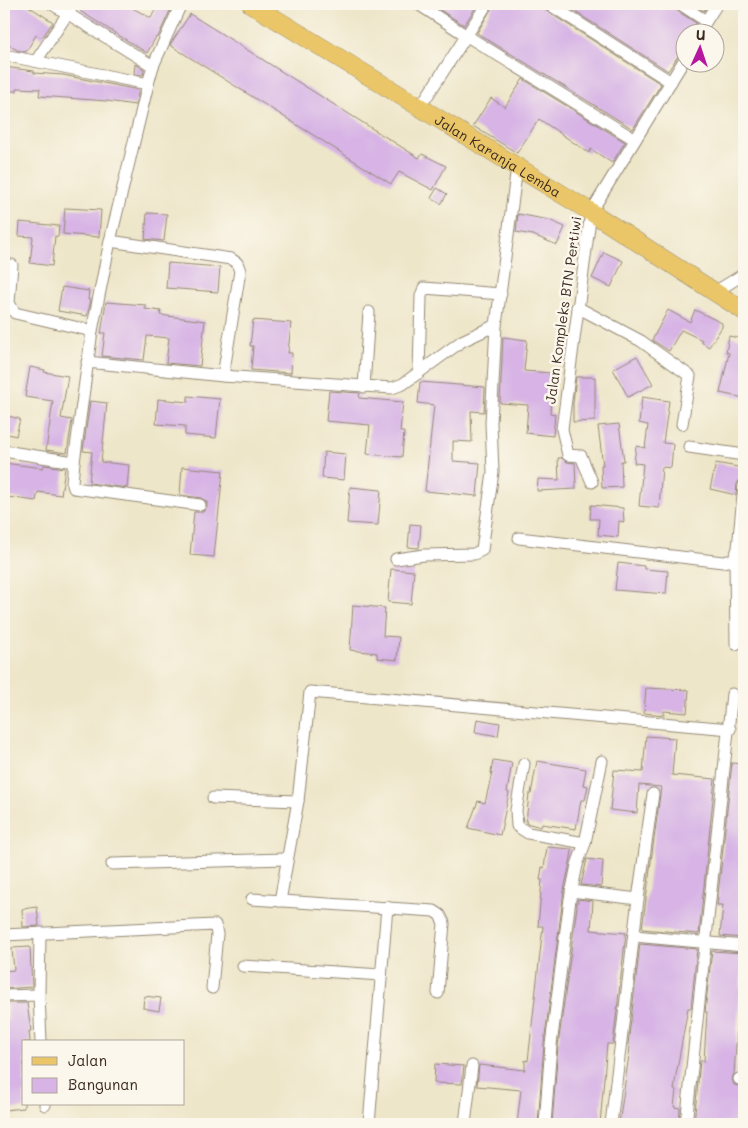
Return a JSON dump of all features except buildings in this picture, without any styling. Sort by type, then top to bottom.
[{"type":"main road","name":"Jalan Karanja Lemba","points":[[251,4],[591,212],[744,311]]},
{"type":"street","points":[[52,4],[71,8],[153,66]]},
{"type":"street","points":[[181,4],[153,66],[110,241],[87,362],[72,485],[74,488],[200,505]]},
{"type":"street","points":[[418,4],[634,139]]},
{"type":"street","points":[[420,107],[487,4]]},
{"type":"street","points":[[548,4],[671,82]]},
{"type":"street","points":[[680,4],[706,21],[717,4]]},
{"type":"street","points":[[36,60],[71,8]]},
{"type":"street","points":[[4,55],[148,84]]},
{"type":"street","name":"Jalan Kompleks BTN Pertiwi","points":[[592,482],[581,456],[568,455],[562,429],[591,212],[634,139],[677,72]]},
{"type":"street","points":[[396,559],[424,555],[474,554],[482,550],[493,472],[491,423],[496,325],[517,167]]},
{"type":"street","points":[[110,241],[231,259],[237,263],[240,271],[223,376]]},
{"type":"street","points":[[12,265],[9,303],[15,313],[92,331]]},
{"type":"street","points":[[715,292],[744,274]]},
{"type":"street","points":[[420,373],[421,296],[424,288],[501,294]]},
{"type":"street","points":[[577,307],[641,341],[690,376],[682,424]]},
{"type":"street","points":[[364,387],[370,312]]},
{"type":"street","points":[[87,362],[223,376],[392,388],[403,384],[420,373],[462,341],[496,325]]},
{"type":"street","points":[[689,447],[744,455]]},
{"type":"street","points":[[4,451],[74,462]]},
{"type":"street","points":[[736,644],[736,557],[744,485]]},
{"type":"street","points":[[518,538],[723,562],[736,557]]},
{"type":"street","points":[[280,901],[298,800],[310,692],[730,729]]},
{"type":"street","points":[[686,1124],[730,729],[732,694]]},
{"type":"street","points":[[545,1124],[551,1045],[571,891],[585,842],[602,762]]},
{"type":"street","points":[[524,764],[516,810],[517,826],[528,833],[585,842]]},
{"type":"street","points":[[611,1124],[638,899],[653,794]]},
{"type":"street","points":[[213,798],[298,800]]},
{"type":"street","points":[[112,864],[287,860]]},
{"type":"street","points":[[571,891],[638,899]]},
{"type":"street","points":[[252,899],[434,911],[443,918],[444,923],[438,993]]},
{"type":"street","points":[[369,1124],[386,908]]},
{"type":"street","points":[[4,935],[215,925],[217,934],[212,988]]},
{"type":"street","points":[[40,933],[39,995],[41,1040]]},
{"type":"street","points":[[634,936],[744,946]]},
{"type":"street","points":[[243,966],[381,975]]},
{"type":"street","points":[[4,996],[39,995]]},
{"type":"street","points":[[465,1124],[472,1066]]}]
